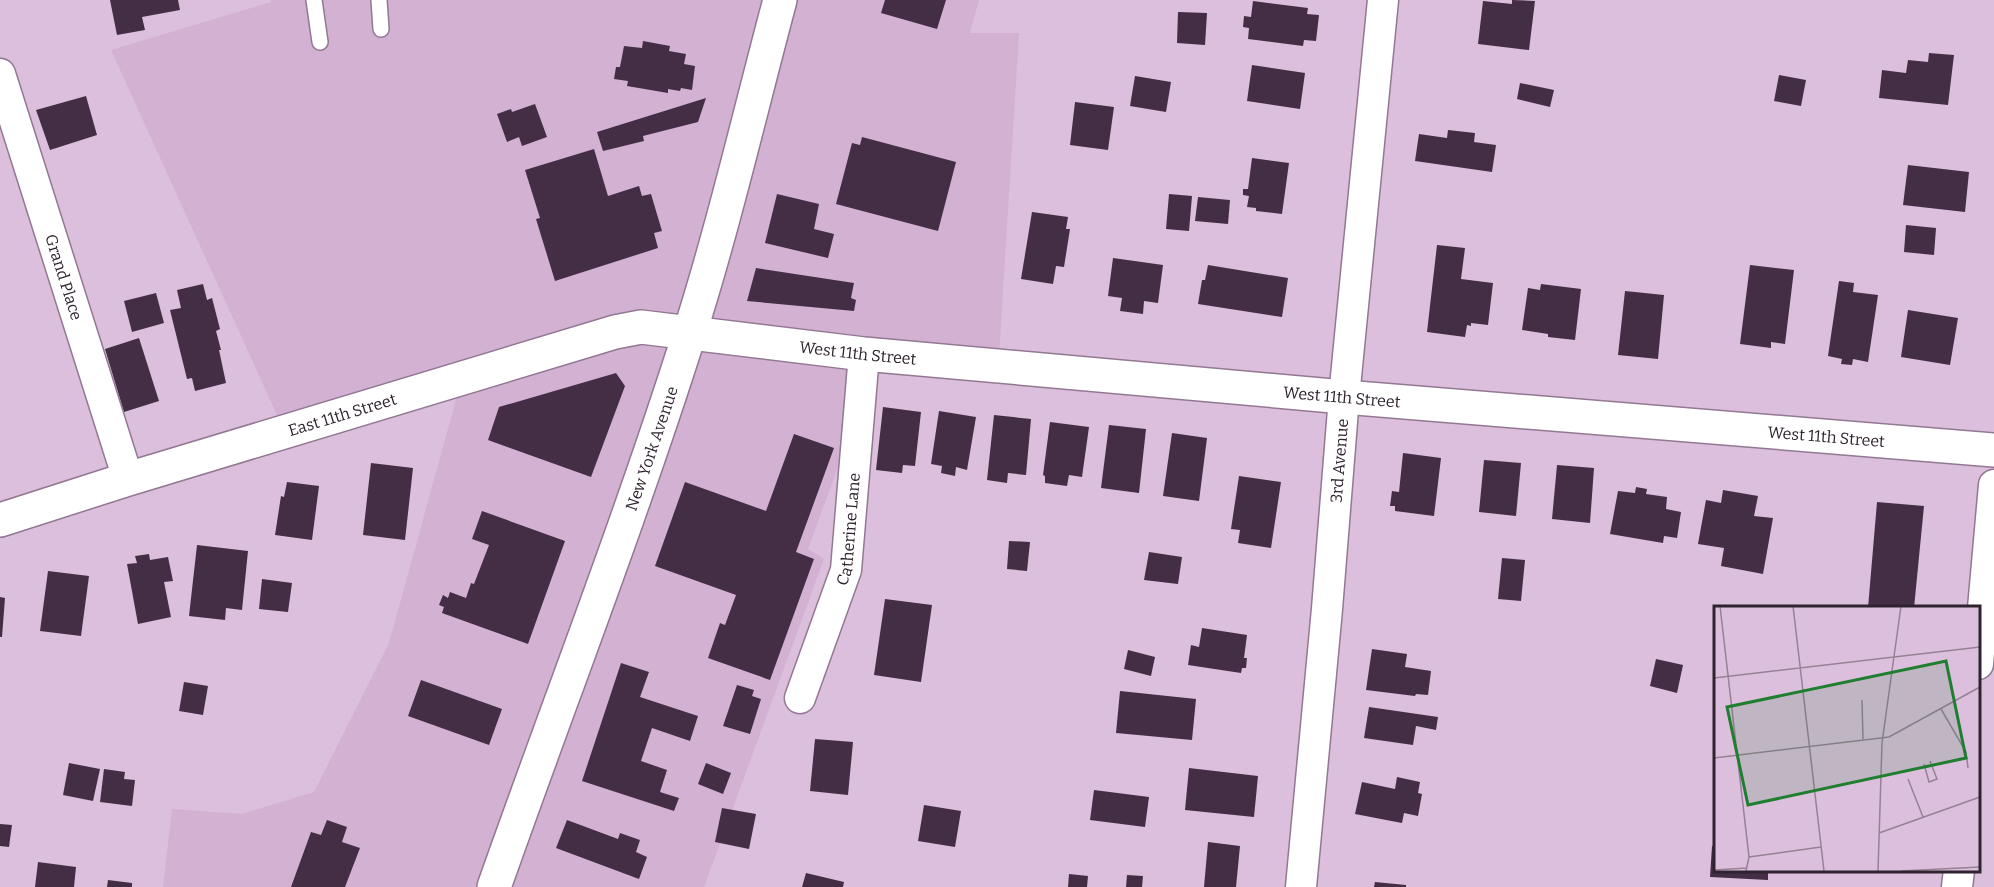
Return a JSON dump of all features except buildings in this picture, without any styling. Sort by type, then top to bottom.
[{"type":"street","name":"New York Avenue","points":[[494,887],[625,526],[689,334],[705,284],[780,0]]},
{"type":"street","name":"3rd Avenue","points":[[1301,887],[1344,397],[1383,0]]},
{"type":"street","name":"Grand Place","points":[[0,74],[128,479]]},
{"type":"street","name":"East 11th Street","points":[[0,520],[615,332],[641,327],[689,334]]},
{"type":"street","name":"West 11th Street","points":[[689,334],[864,354],[1344,397],[1994,450]]},
{"type":"street","name":"Catherine Lane","points":[[800,698],[846,570],[864,354]]},
{"type":"street","points":[[1979,643],[1994,485]]},
{"type":"street","points":[[1957,887],[1959,872]]},
{"type":"lane","points":[[314,0],[320,42]]},
{"type":"lane","points":[[379,0],[381,29]]},
{"type":"shaded area","points":[[271,0],[979,0],[970,33],[1019,33],[998,372],[856,360],[846,445],[808,549],[824,559],[704,887],[163,887],[172,809],[242,814],[314,792],[389,643],[465,367],[282,426],[111,50],[271,2]]}]
